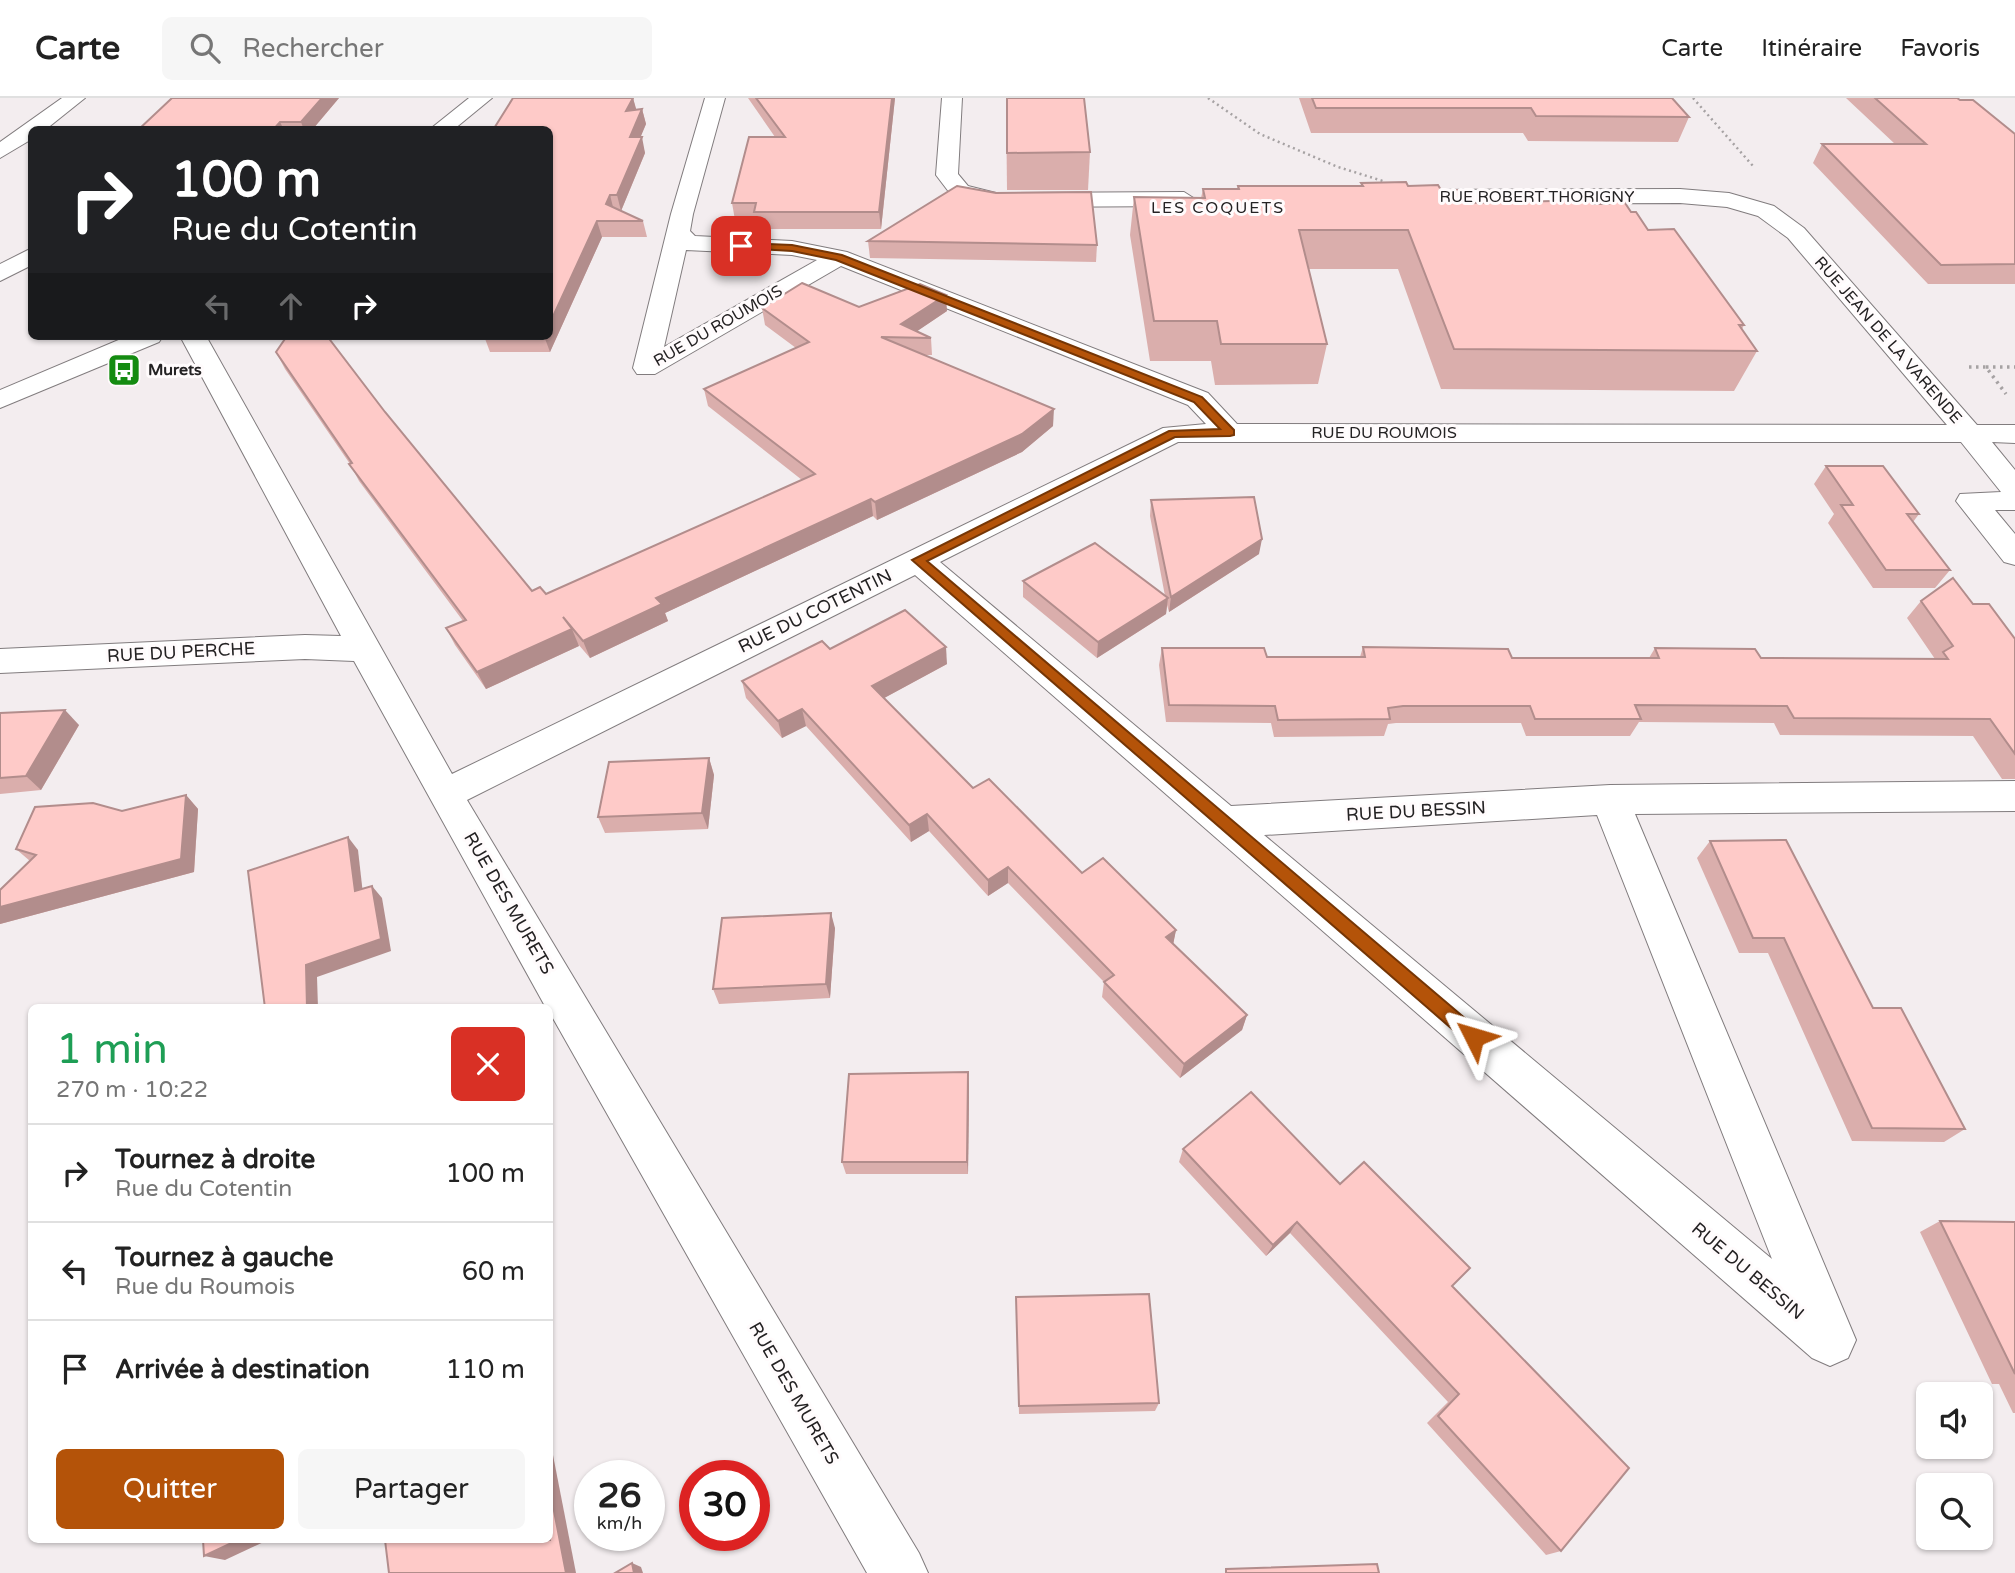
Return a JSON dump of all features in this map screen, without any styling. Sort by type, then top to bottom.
[{"type":"street","points":[[36,126],[75,98]]},
{"type":"street","points":[[444,126],[482,98]]},
{"type":"street","name":"RUE DU ROUMOIS","points":[[715,98],[678,232],[646,368],[839,257]]},
{"type":"street","points":[[952,98],[947,175],[960,191],[996,200],[1211,199]]},
{"type":"street","points":[[0,152],[28,132]]},
{"type":"street","name":"RUE ROBERT THORIGNY","points":[[1389,197],[1430,197],[1569,207],[1680,196],[1729,200],[1750,205]]},
{"type":"street","name":"RUE JEAN DE LA VARENDE","points":[[1750,205],[1783,221],[1796,233],[2015,489]]},
{"type":"street","points":[[678,232],[688,243],[792,248],[839,257],[1198,399],[1230,432]]},
{"type":"street","points":[[0,274],[28,257]]},
{"type":"street","points":[[0,400],[141,340]]},
{"type":"street","name":"RUE DES MURETS","points":[[194,340],[444,794],[899,1573]]},
{"type":"street","name":"RUE DU ROUMOIS","points":[[1230,432],[2015,434]]},
{"type":"street","name":"RUE DU COTENTIN","points":[[444,794],[1173,434],[1230,432]]},
{"type":"street","points":[[2015,501],[1971,501],[2015,555]]},
{"type":"street","name":"RUE DU BESSIN","points":[[918,560],[1830,1340],[1610,800]]},
{"type":"street","name":"RUE DU PERCHE","points":[[0,661],[305,647],[362,649]]},
{"type":"street","name":"RUE DU BESSIN","points":[[1223,822],[1610,800],[2015,796]]},
{"type":"path","points":[[1208,98],[1260,134],[1338,167],[1430,197]]},
{"type":"path","points":[[1693,98],[1772,187],[1750,205]]},
{"type":"path","points":[[1986,367],[2015,367]]},
{"type":"building","points":[[172,98],[322,98],[301,122],[280,122],[276,126],[142,126]]},
{"type":"building","points":[[513,98],[633,98],[626,111],[642,109],[630,137],[642,137],[617,195],[610,195],[606,204],[643,221],[597,221],[553,316],[553,126],[496,126]]},
{"type":"building","points":[[756,98],[892,98],[879,212],[754,212],[756,203],[732,203],[749,137],[785,137]]},
{"type":"building","points":[[1007,98],[1084,98],[1090,152],[1007,153]]},
{"type":"building","points":[[1312,98],[1672,98],[1689,117],[1536,116],[1531,108],[1316,108]]},
{"type":"building","points":[[1875,98],[1973,100],[2015,134],[2015,264],[1941,265],[1822,144],[1926,144]]},
{"type":"building","points":[[1406,182],[1408,186],[1438,185],[1441,190],[1465,190],[1471,203],[1589,200],[1593,204],[1609,204],[1615,199],[1623,200],[1631,212],[1636,212],[1648,230],[1674,229],[1744,325],[1739,325],[1757,351],[1454,349],[1408,230],[1299,230],[1327,344],[1221,344],[1217,321],[1154,321],[1134,197],[1205,198],[1203,189],[1239,189],[1238,186],[1363,186],[1361,183]]},
{"type":"building","points":[[957,186],[996,193],[1091,192],[1097,245],[868,241]]},
{"type":"building","points":[[802,283],[859,307],[920,284],[946,295],[901,324],[931,338],[881,337],[1054,409],[1022,434],[875,502],[871,499],[656,598],[662,604],[583,641],[563,617],[572,629],[477,672],[446,628],[466,620],[349,464],[352,463],[276,352],[284,340],[330,340],[385,412],[532,591],[540,587],[546,594],[815,474],[704,389],[809,342],[762,308]]},
{"type":"building","points":[[1826,466],[1883,466],[1919,514],[1907,514],[1950,570],[1886,570],[1841,505],[1853,505]]},
{"type":"building","points":[[1254,497],[1262,539],[1171,597],[1151,500]]},
{"type":"building","points":[[1095,543],[1168,598],[1098,642],[1023,581]]},
{"type":"building","points":[[1953,578],[1973,604],[1989,604],[2015,639],[2015,754],[1990,719],[1794,718],[1787,706],[1635,705],[1641,719],[1535,719],[1530,706],[1403,706],[1388,708],[1390,719],[1278,720],[1275,706],[1169,705],[1162,648],[1264,648],[1267,657],[1365,657],[1363,647],[1508,649],[1512,658],[1659,658],[1655,648],[1755,649],[1761,658],[1948,659],[1943,652],[1953,646],[1921,601]]},
{"type":"building","points":[[905,610],[946,647],[872,686],[973,788],[989,779],[1082,873],[1103,858],[1176,930],[1166,937],[1247,1015],[1184,1064],[1104,982],[1114,975],[1008,867],[988,880],[927,814],[909,825],[802,709],[778,721],[742,681],[822,641],[830,649]]},
{"type":"building","points":[[65,710],[26,776],[0,778],[0,713]]},
{"type":"building","points":[[709,758],[702,813],[598,817],[609,762]]},
{"type":"building","points":[[186,795],[181,859],[0,907],[0,890],[36,855],[16,849],[35,807],[93,803],[122,811]]},
{"type":"building","points":[[348,837],[355,891],[372,886],[381,939],[306,965],[307,1004],[265,1004],[248,871]]},
{"type":"building","points":[[1786,840],[1873,1008],[1901,1008],[1965,1129],[1872,1128],[1784,938],[1753,938],[1710,841]]},
{"type":"building","points":[[831,913],[826,984],[713,989],[722,918]]},
{"type":"building","points":[[968,1072],[967,1162],[842,1162],[849,1074]]},
{"type":"building","points":[[1251,1092],[1340,1184],[1364,1162],[1470,1268],[1452,1286],[1629,1468],[1561,1551],[1438,1416],[1459,1394],[1297,1222],[1273,1245],[1183,1149]]},
{"type":"building","points":[[1940,1221],[2015,1222],[2015,1374]]},
{"type":"building","points":[[1149,1294],[1159,1403],[1019,1406],[1016,1297]]},
{"type":"building","points":[[553,1506],[566,1573],[389,1573],[385,1543],[553,1543]]},
{"type":"building","points":[[203,1543],[232,1543],[204,1556]]},
{"type":"building","points":[[632,1563],[634,1573],[615,1573]]},
{"type":"building","points":[[1377,1564],[1379,1573],[1226,1573],[1226,1569]]},
{"type":"place","name":"Murets","points":[[124,370]]},
{"type":"district","name":"LES COQUETS","points":[[1218,208]]},
{"type":"route","points":[[741,246],[792,248],[839,257],[1198,399],[1230,432],[1173,434],[918,560],[1474,1037]]}]
